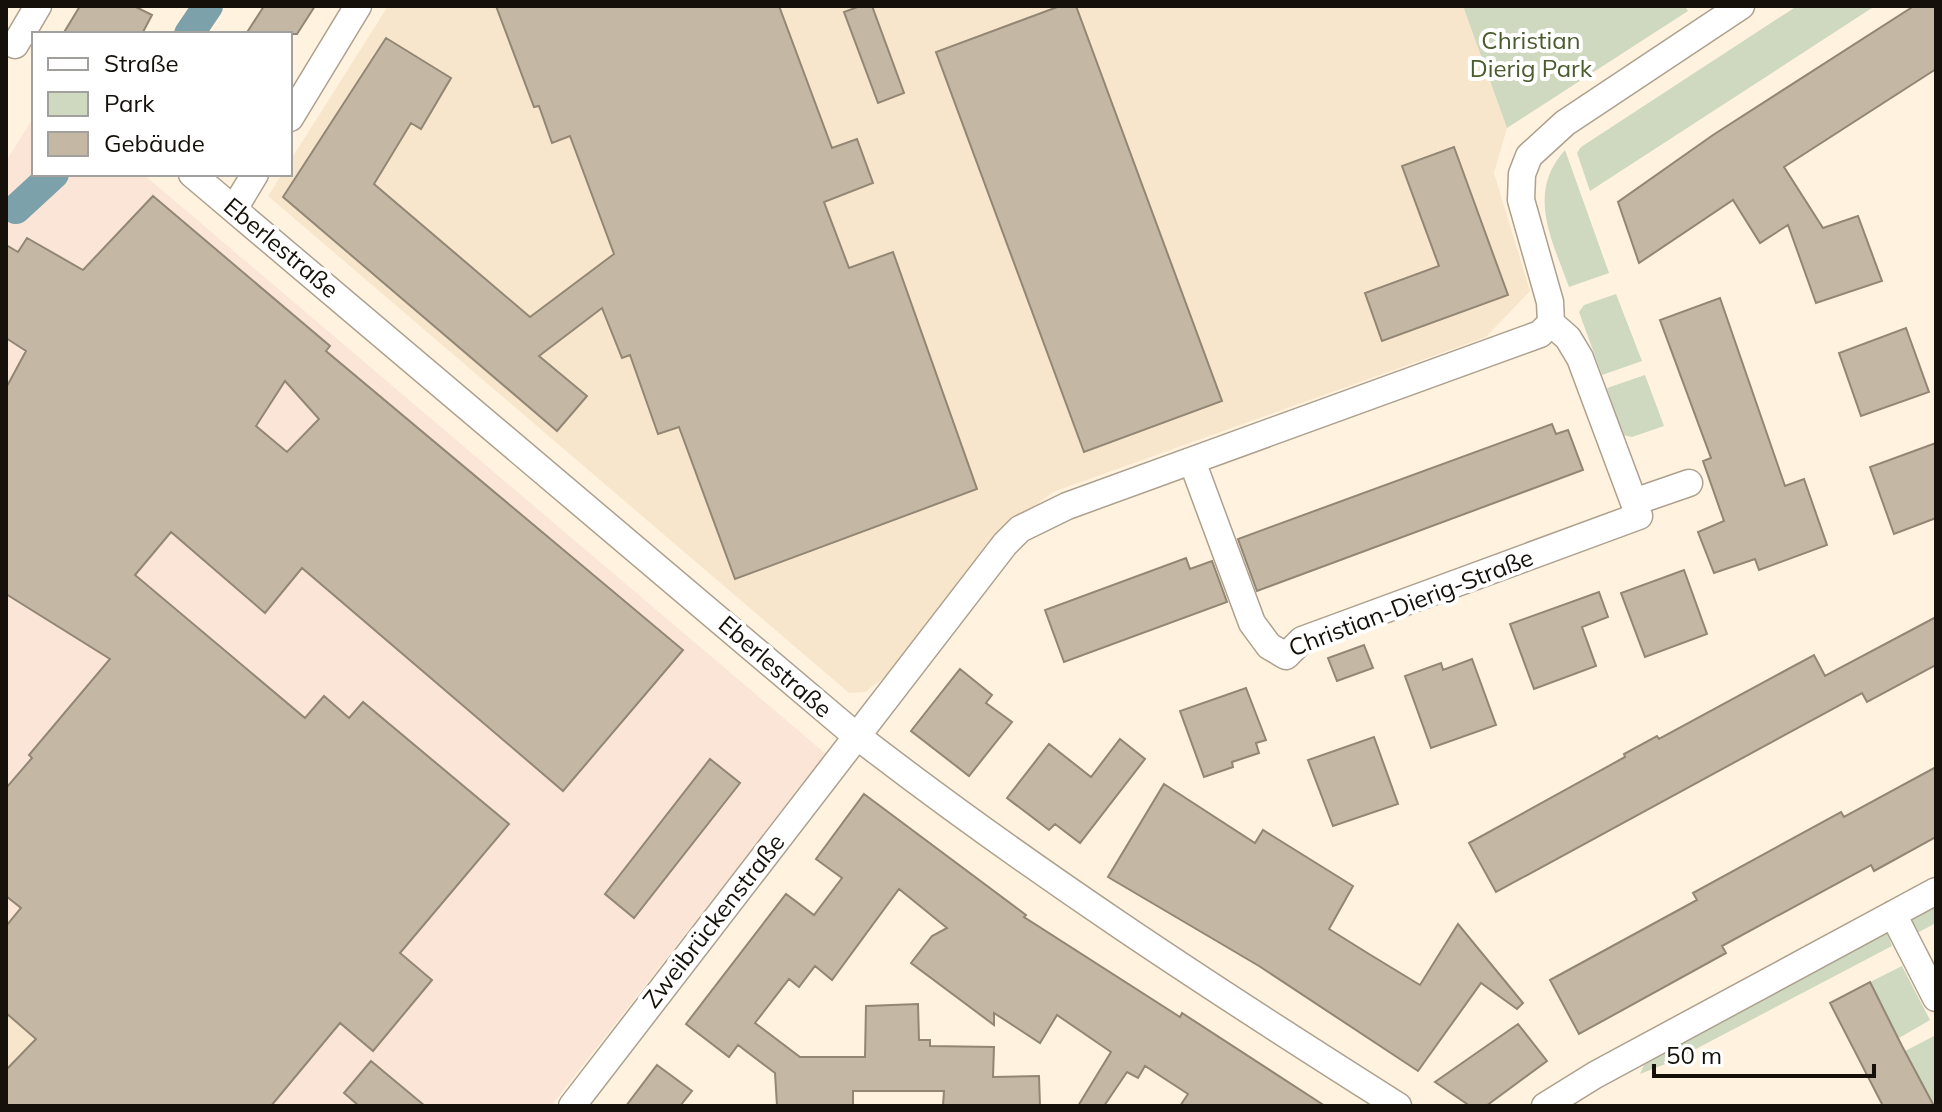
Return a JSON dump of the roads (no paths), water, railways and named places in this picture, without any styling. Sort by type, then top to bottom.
[{"type":"street","points":[[18,47],[38,6]]},
{"type":"street","points":[[292,115],[358,6]]},
{"type":"street","points":[[1689,483],[1634,502],[1580,358],[1568,338],[1551,323],[1550,302],[1521,200],[1522,174],[1529,156],[1565,123],[1741,6]]},
{"type":"street","name":"Eberlestraße","points":[[194,176],[858,737],[959,815],[1073,895],[1387,1103]]},
{"type":"street","points":[[234,209],[254,176]]},
{"type":"street","points":[[858,737],[1005,544],[1020,529],[1045,514],[1531,338],[1551,323]]},
{"type":"street","name":"Christian-Dierig-Straße","points":[[1192,461],[1252,623],[1269,646],[1286,656],[1302,640],[1639,516],[1634,502]]},
{"type":"street","name":"Zweibrückenstraße","points":[[572,1106],[858,737]]},
{"type":"street","points":[[1545,1106],[1595,1075],[1936,891]]},
{"type":"street","points":[[1893,914],[1936,998]]},
{"type":"waterway","points":[[190,32],[208,6]]},
{"type":"waterway","points":[[16,209],[52,176]]},
{"type":"park label","name":"Christian Dierig Park","points":[[1531,55]]}]
